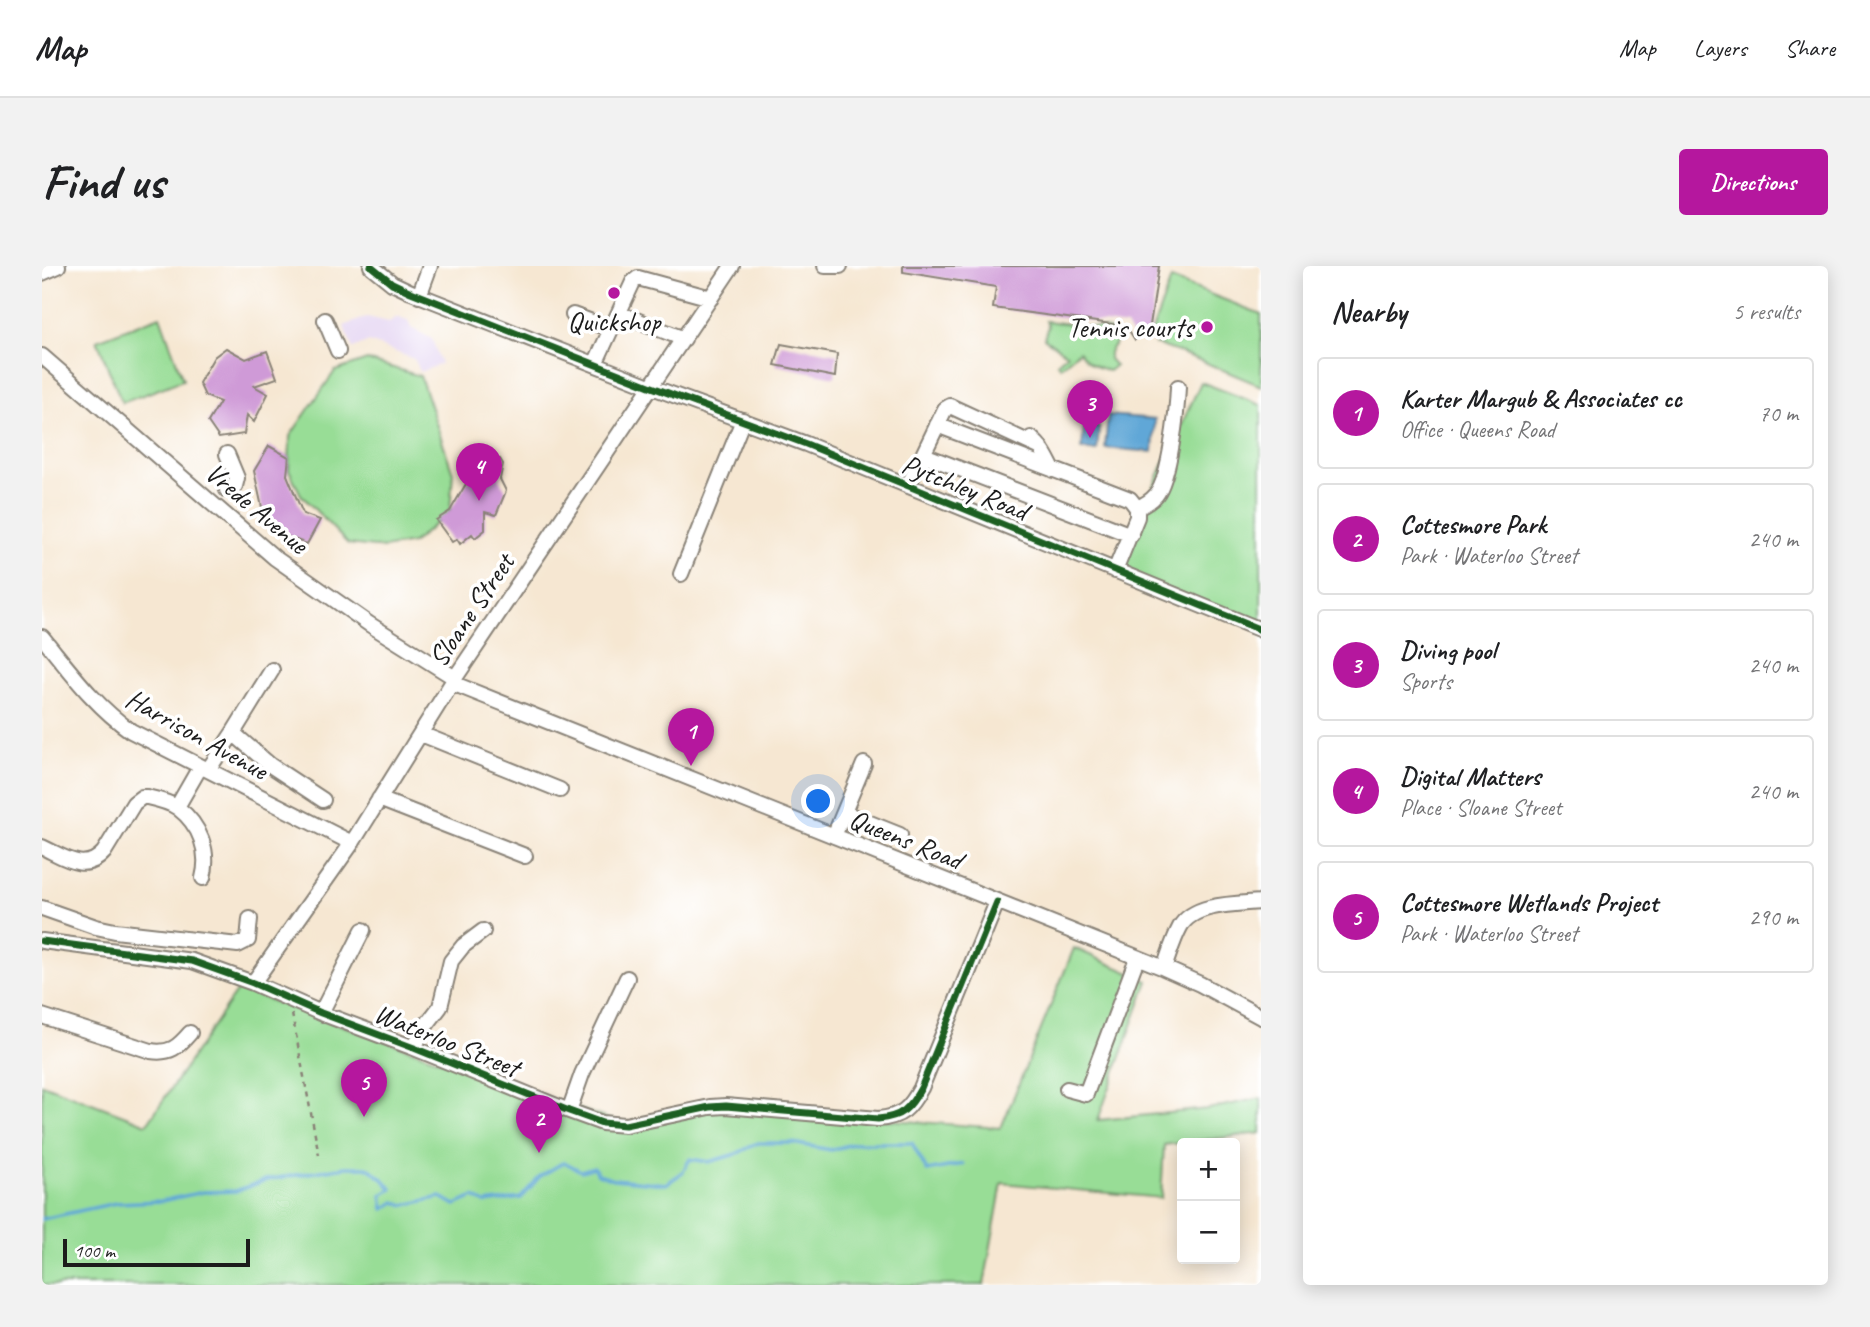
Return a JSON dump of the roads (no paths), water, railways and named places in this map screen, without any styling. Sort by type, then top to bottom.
[{"type":"street","points":[[42,272],[58,266]]},
{"type":"street","name":"Pytchley Road","points":[[371,266],[391,283],[419,296],[652,387],[743,419],[1261,630]]},
{"type":"street","points":[[419,296],[430,266]]},
{"type":"street","name":"Sloane Street","points":[[253,983],[352,843],[453,681],[732,266]]},
{"type":"street","points":[[825,266],[840,266]]},
{"type":"street","points":[[595,364],[638,278],[711,298]]},
{"type":"street","points":[[619,313],[684,339]]},
{"type":"street","points":[[573,315],[611,329]]},
{"type":"street","points":[[325,320],[338,351]]},
{"type":"street","name":"Vrede Avenue","points":[[42,356],[275,558],[453,681]]},
{"type":"street","points":[[1137,508],[1156,495],[1164,480],[1177,413],[1178,387]]},
{"type":"street","points":[[908,486],[945,409],[950,406],[1041,448],[1053,470]]},
{"type":"street","points":[[681,574],[743,419]]},
{"type":"street","points":[[937,425],[1130,499],[1137,508],[1137,517],[1115,571]]},
{"type":"street","points":[[226,490],[234,486],[237,478],[227,454]]},
{"type":"street","points":[[924,455],[1131,535]]},
{"type":"street","name":"Harrison Avenue","points":[[42,637],[86,691],[110,716],[131,731],[352,843]]},
{"type":"street","points":[[177,807],[233,733],[272,670]]},
{"type":"street","name":"Queens Road","points":[[453,681],[1164,968],[1261,1017]]},
{"type":"street","points":[[233,733],[270,765],[323,800]]},
{"type":"street","points":[[422,734],[560,790]]},
{"type":"street","points":[[834,836],[864,764]]},
{"type":"street","points":[[42,847],[72,861],[90,863],[104,852],[137,799],[147,797],[177,807],[192,824],[202,839],[206,858],[203,878]]},
{"type":"street","points":[[379,799],[525,856]]},
{"type":"street","points":[[845,813],[900,835]]},
{"type":"street","name":"Waterloo Street","points":[[42,941],[192,961],[601,1123],[614,1125],[647,1121],[726,1106],[878,1119],[895,1117],[907,1109],[921,1088],[997,902]]},
{"type":"street","points":[[1164,968],[1180,927],[1189,917],[1214,906],[1261,902]]},
{"type":"street","points":[[42,908],[115,931],[238,945],[248,940],[250,919]]},
{"type":"street","points":[[321,1013],[363,930]]},
{"type":"street","points":[[414,1048],[424,1028],[440,1007],[451,961],[463,946],[483,931]]},
{"type":"street","points":[[1067,1089],[1086,1094],[1138,958]]},
{"type":"street","points":[[569,1111],[582,1074],[627,978]]},
{"type":"street","points":[[42,1016],[161,1053],[174,1049],[190,1033]]},
{"type":"water","points":[[1108,415],[1155,419],[1153,452],[1105,448]]},
{"type":"water","points":[[1084,427],[1099,427],[1097,451],[1082,449]]},
{"type":"waterway","points":[[42,1219],[116,1203],[161,1201],[203,1192],[236,1191],[266,1180],[345,1167],[367,1167],[383,1179],[392,1189],[382,1195],[384,1209],[395,1202],[405,1205],[441,1197],[455,1205],[474,1197],[485,1203],[521,1198],[539,1177],[564,1162],[581,1171],[594,1167],[598,1174],[614,1179],[666,1184],[682,1173],[690,1159],[709,1162],[736,1154],[758,1143],[792,1143],[831,1150],[856,1143],[912,1143],[927,1171],[963,1164]]},
{"type":"place","name":"Quickshop","points":[[614,293]]},
{"type":"place","name":"Tennis courts","points":[[1207,327]]},
{"type":"place","name":"Diving pool","points":[[1090,438]]},
{"type":"place","name":"Digital Matters","points":[[479,501]]},
{"type":"place","name":"Karter Margub & Associates cc","points":[[691,766]]},
{"type":"place","name":"Cottesmore Wetlands Project","points":[[364,1117]]},
{"type":"place","name":"Cottesmore Park","points":[[539,1153]]}]
